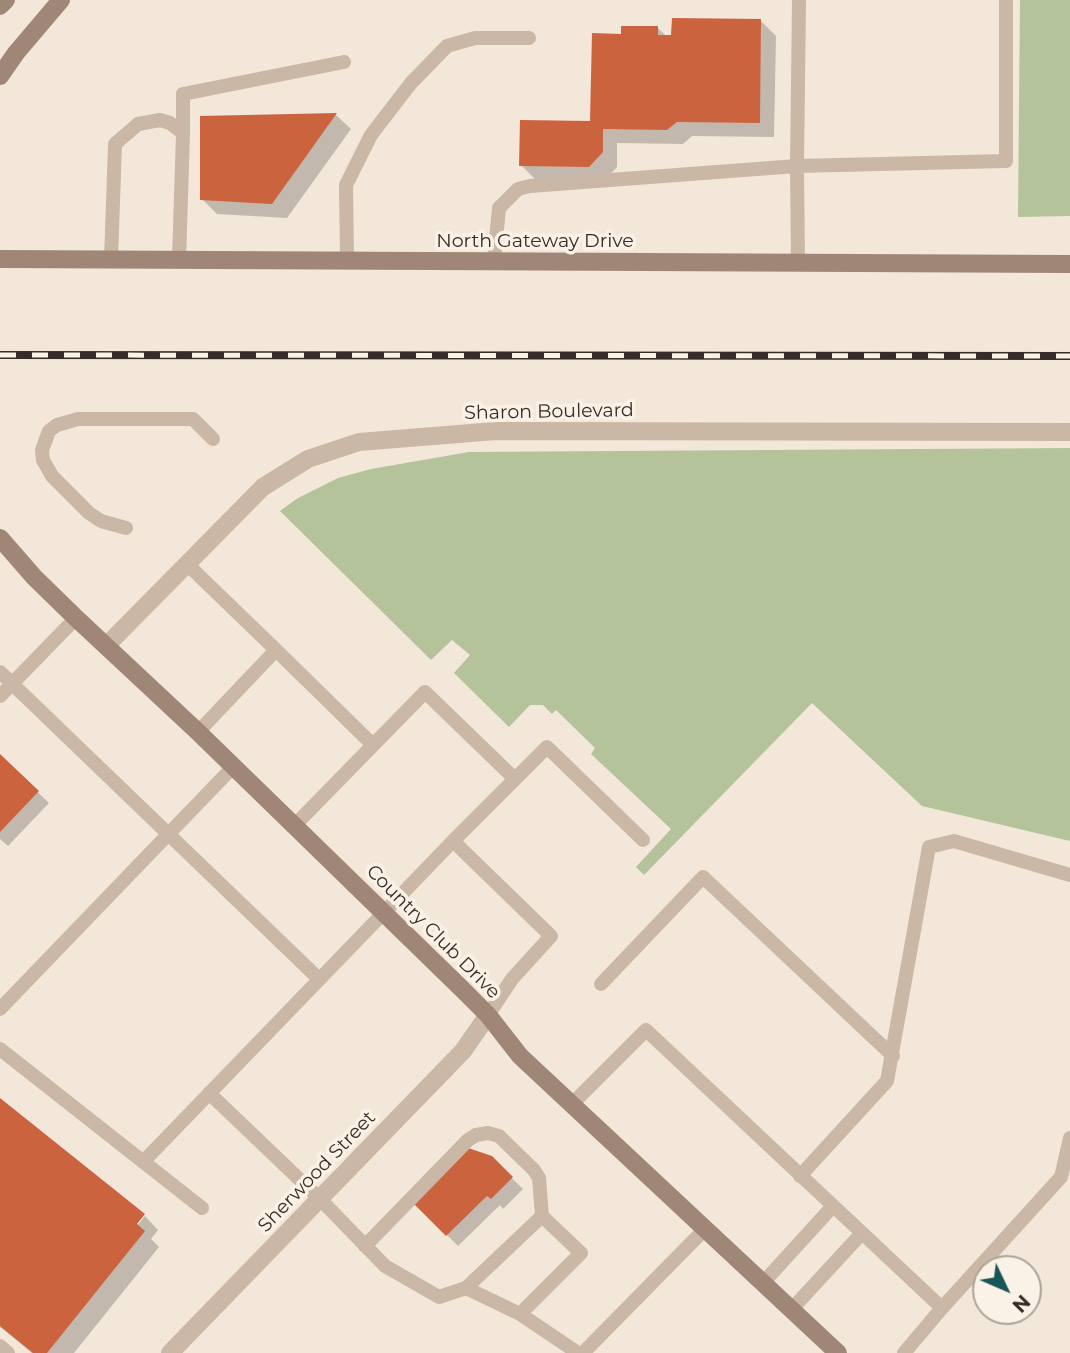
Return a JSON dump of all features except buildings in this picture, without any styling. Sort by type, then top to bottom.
[{"type":"main road","points":[[0,6],[6,0]]},
{"type":"main road","points":[[0,76],[61,0]]},
{"type":"main road","name":"North Gateway Drive","points":[[0,258],[1070,264]]},
{"type":"main road","name":"Country Club Drive","points":[[0,538],[34,577],[295,825],[488,1015],[520,1056],[838,1353]]},
{"type":"street","name":"Sharon Boulevard","points":[[106,646],[263,487],[308,459],[359,442],[496,431],[1070,432]]},
{"type":"street","name":"Sherwood Street","points":[[170,1353],[463,1051],[488,1015]]},
{"type":"lane","points":[[798,263],[799,0]]},
{"type":"lane","points":[[494,261],[499,208],[518,189],[530,186],[797,166],[1006,160],[1006,0]]},
{"type":"lane","points":[[347,261],[346,185],[370,135],[411,83],[447,46],[475,38],[529,38]]},
{"type":"lane","points":[[179,260],[183,94],[344,62]]},
{"type":"lane","points":[[111,260],[115,144],[138,124],[160,120],[170,123],[183,133]]},
{"type":"lane","points":[[126,528],[100,521],[52,476],[41,450],[50,431],[57,425],[79,419],[193,419],[213,439]]},
{"type":"lane","points":[[187,564],[373,745]]},
{"type":"lane","points":[[0,696],[76,618]]},
{"type":"lane","points":[[198,732],[276,650]]},
{"type":"lane","points":[[0,672],[318,978]]},
{"type":"lane","points":[[295,825],[425,692],[515,779]]},
{"type":"lane","points":[[143,1162],[383,911],[547,747],[643,840]]},
{"type":"lane","points":[[0,1009],[233,766]]},
{"type":"lane","points":[[453,841],[551,936],[512,979],[488,1015]]},
{"type":"lane","points":[[800,1176],[887,1081],[929,847],[954,841],[1070,875]]},
{"type":"lane","points":[[601,985],[703,877],[892,1056]]},
{"type":"lane","points":[[572,1104],[646,1030],[942,1308]]},
{"type":"lane","points":[[0,1049],[202,1208]]},
{"type":"lane","points":[[209,1093],[320,1199],[385,1266],[439,1297],[466,1288],[542,1216]]},
{"type":"lane","points":[[365,1246],[468,1140],[488,1133],[499,1136],[539,1178],[542,1216],[581,1253],[520,1314]]},
{"type":"lane","points":[[904,1353],[1060,1177],[1070,1138]]},
{"type":"lane","points":[[762,1284],[833,1206]]},
{"type":"lane","points":[[466,1288],[520,1314],[580,1353],[705,1230]]},
{"type":"lane","points":[[790,1310],[862,1233]]},
{"type":"lane","points":[[0,1346],[8,1353]]},
{"type":"green space","points":[[1020,0],[1070,0],[1070,216],[1018,217]]},
{"type":"green space","points":[[1070,448],[1070,841],[922,806],[812,703],[644,875],[636,867],[671,829],[591,754],[595,748],[556,710],[552,714],[543,705],[530,705],[509,727],[454,673],[470,655],[452,640],[431,660],[280,511],[298,498],[338,478],[371,469],[469,452]]},
{"type":"railway","points":[[0,355],[1070,356]]}]
